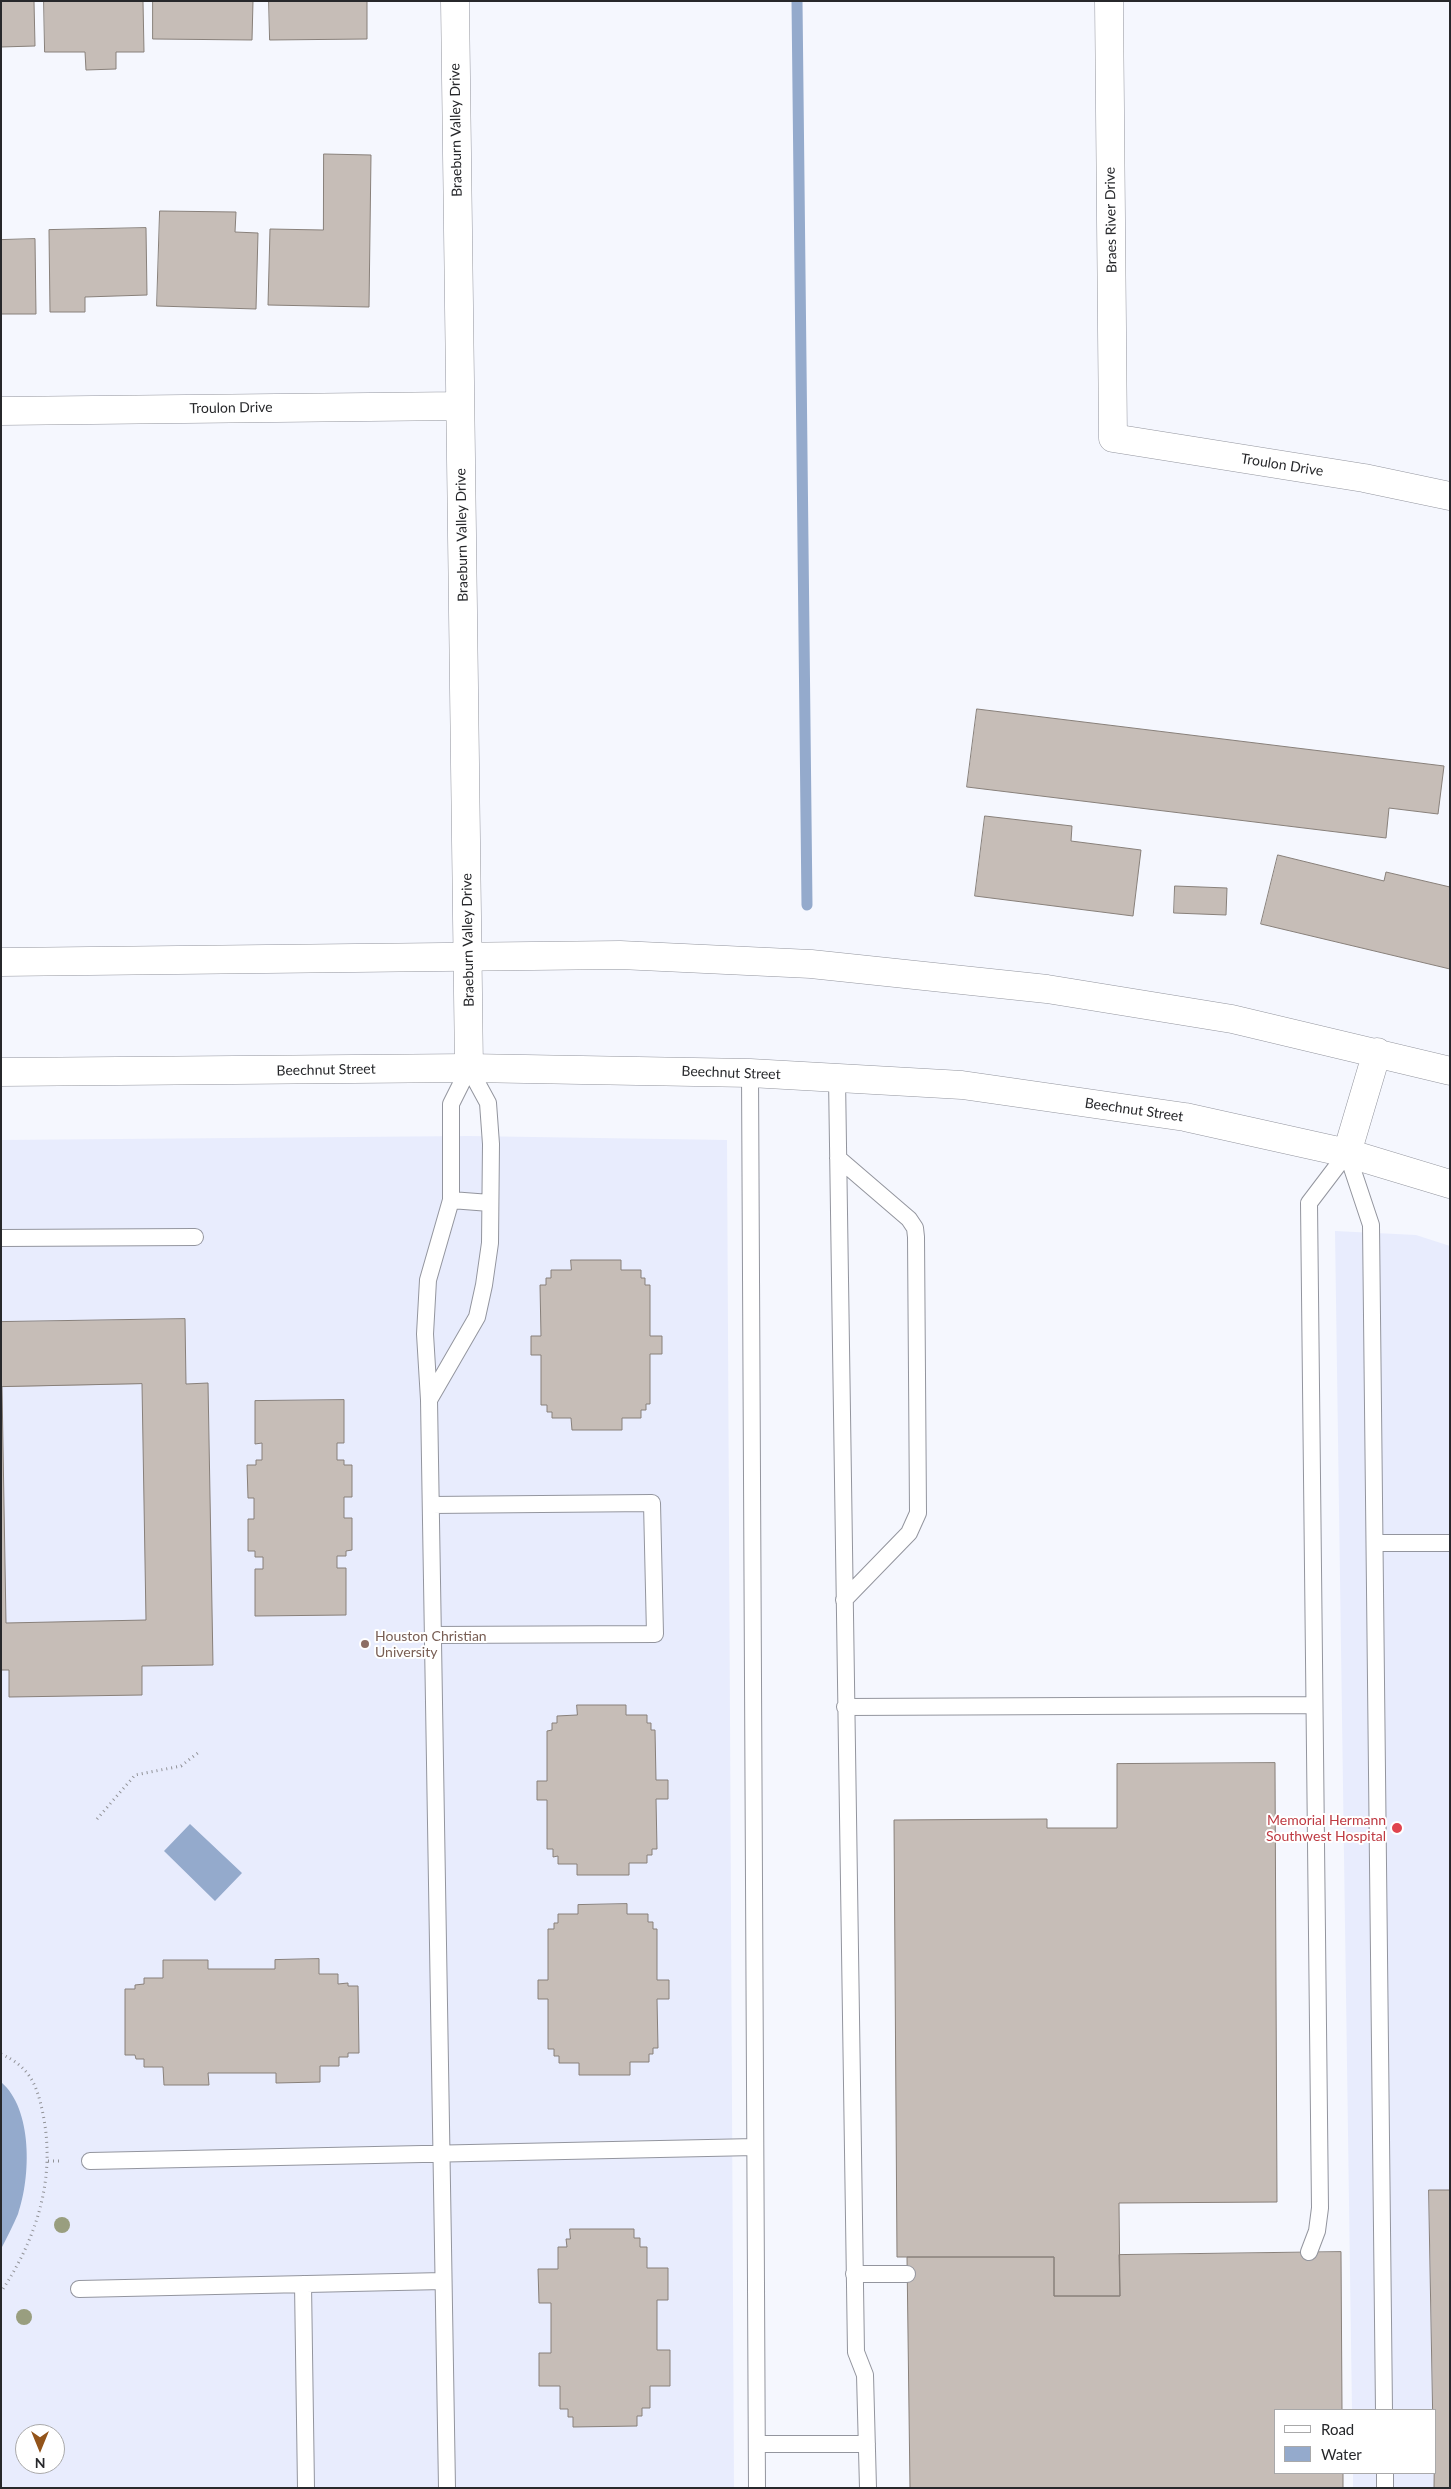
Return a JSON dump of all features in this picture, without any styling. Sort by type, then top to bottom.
[{"type":"main road","name":"Braeburn Valley Drive","points":[[455,1],[469,1068]]},
{"type":"main road","name":"Braes River Drive","points":[[1109,1],[1113,438]]},
{"type":"main road","name":"Troulon Drive","points":[[1,410],[460,406]]},
{"type":"main road","name":"Troulon Drive","points":[[1113,438],[1364,478],[1450,496]]},
{"type":"main road","points":[[1,962],[620,955],[811,964],[1077,994],[1232,1019],[1377,1052],[1450,1071]]},
{"type":"main road","points":[[1347,1153],[1377,1052]]},
{"type":"main road","name":"Beechnut Street","points":[[1,1072],[469,1068],[750,1073],[962,1085],[1165,1114],[1347,1153],[1450,1184]]},
{"type":"lane","points":[[447,2488],[430,1400],[425,1334],[428,1280],[450,1200],[450,1104],[469,1068]]},
{"type":"lane","points":[[430,1400],[477,1317],[484,1286],[490,1243],[491,1144],[488,1103],[469,1068]]},
{"type":"lane","points":[[750,1073],[757,2488]]},
{"type":"lane","points":[[837,1078],[854,2274],[856,2352],[865,2375],[868,2488]]},
{"type":"lane","points":[[1347,1153],[1371,1225],[1384,2409]]},
{"type":"lane","points":[[1309,2252],[1317,2231],[1320,2208],[1309,1203],[1347,1153]]},
{"type":"lane","points":[[838,1158],[909,1219],[916,1228],[918,1513],[909,1532],[844,1600]]},
{"type":"lane","points":[[450,1200],[490,1203]]},
{"type":"lane","points":[[1,1238],[195,1237]]},
{"type":"lane","points":[[431,1505],[652,1503],[655,1625],[655,1634],[433,1636]]},
{"type":"lane","points":[[1375,1543],[1450,1543]]},
{"type":"lane","points":[[846,1707],[1314,1705]]},
{"type":"lane","points":[[90,2161],[755,2147]]},
{"type":"lane","points":[[854,2274],[908,2274]]},
{"type":"lane","points":[[80,2288],[443,2281]]},
{"type":"lane","points":[[303,2284],[306,2488]]},
{"type":"lane","points":[[757,2444],[866,2444]]},
{"type":"lane","points":[[1385,2474],[1385,2488]]},
{"type":"path","points":[[97,1819],[135,1775],[181,1766],[199,1752]]},
{"type":"path","points":[[1,2054],[25,2071],[36,2083],[47,2133],[48,2162],[42,2204],[29,2244],[1,2292]]},
{"type":"shaded area","name":"Houston Christian University","points":[[469,1136],[727,1140],[734,2488],[1,2488],[1,1140]]},
{"type":"shaded area","name":"Memorial Hermann Southwest Hospital","points":[[1335,1231],[1416,1235],[1450,1246],[1450,2488],[1353,2488],[1353,2474],[1436,2474],[1436,2409],[1352,2409]]},
{"type":"water","points":[[190,1824],[242,1873],[215,1901],[164,1851]]},
{"type":"water","points":[[1,2082],[11,2094],[19,2109],[24,2126],[27,2163],[18,2214],[1,2249]]},
{"type":"building","points":[[1,1],[34,1],[35,46],[1,47]]},
{"type":"building","points":[[44,1],[143,1],[144,52],[116,52],[116,69],[86,70],[85,52],[45,52]]},
{"type":"building","points":[[153,1],[253,1],[252,40],[153,39]]},
{"type":"building","points":[[269,1],[367,1],[367,39],[270,40]]},
{"type":"building","points":[[324,154],[371,155],[369,307],[268,305],[270,229],[323,230]]},
{"type":"building","points":[[160,211],[236,212],[235,232],[258,233],[256,309],[157,306]]},
{"type":"building","points":[[146,228],[147,295],[85,297],[85,312],[50,312],[49,230]]},
{"type":"building","points":[[35,239],[36,314],[1,314],[1,240]]},
{"type":"building","points":[[977,709],[1444,766],[1438,814],[1389,808],[1386,838],[967,787]]},
{"type":"building","points":[[985,816],[1072,826],[1071,841],[1141,850],[1133,916],[975,896]]},
{"type":"building","points":[[1278,855],[1384,881],[1386,872],[1450,887],[1450,969],[1261,924]]},
{"type":"building","points":[[1175,886],[1227,888],[1226,915],[1174,913]]},
{"type":"building","points":[[571,1260],[621,1260],[621,1270],[641,1270],[641,1278],[645,1278],[645,1285],[650,1285],[650,1336],[662,1336],[662,1354],[650,1354],[650,1404],[646,1404],[646,1410],[641,1410],[641,1418],[622,1418],[622,1430],[572,1430],[571,1418],[552,1418],[552,1412],[547,1412],[547,1405],[541,1405],[541,1355],[531,1355],[531,1336],[541,1336],[540,1285],[546,1285],[546,1278],[551,1278],[551,1270],[571,1270]]},
{"type":"building","points":[[185,1319],[186,1384],[208,1383],[213,1665],[142,1666],[142,1695],[9,1697],[9,1670],[1,1670],[1,1322]],"holes":[[[142,1384],[146,1620],[6,1623],[2,1387]]]},
{"type":"building","points":[[344,1400],[344,1443],[337,1443],[337,1460],[344,1460],[344,1465],[352,1465],[352,1497],[344,1497],[344,1518],[352,1518],[352,1550],[346,1551],[346,1556],[337,1556],[337,1568],[346,1568],[346,1615],[255,1616],[255,1569],[263,1569],[263,1557],[255,1557],[255,1551],[248,1551],[248,1519],[254,1519],[254,1498],[248,1498],[247,1465],[256,1465],[256,1460],[262,1460],[262,1443],[255,1444],[255,1401]]},
{"type":"building","points":[[577,1705],[626,1705],[626,1715],[647,1715],[647,1723],[651,1723],[651,1730],[655,1730],[656,1780],[668,1780],[668,1799],[656,1799],[657,1849],[652,1849],[652,1855],[647,1855],[647,1863],[629,1863],[629,1875],[577,1875],[577,1864],[558,1864],[558,1856],[553,1857],[553,1849],[547,1849],[547,1800],[537,1800],[537,1781],[547,1781],[547,1731],[552,1730],[552,1723],[557,1723],[557,1716],[577,1715]]},
{"type":"building","points":[[1275,1763],[1277,2202],[1119,2203],[1120,2296],[1054,2296],[1054,2257],[897,2257],[894,1820],[1047,1819],[1047,1828],[1117,1828],[1117,1764]]},
{"type":"building","points":[[627,1904],[627,1914],[648,1914],[648,1922],[653,1922],[653,1929],[657,1929],[657,1980],[669,1980],[669,1999],[657,1999],[658,2048],[653,2048],[653,2054],[649,2054],[649,2062],[630,2062],[630,2075],[579,2075],[579,2063],[559,2063],[559,2056],[554,2056],[554,2049],[548,2049],[548,1999],[538,1999],[538,1980],[548,1980],[548,1929],[554,1929],[554,1923],[558,1923],[558,1914],[578,1914],[578,1905]]},
{"type":"building","points":[[319,1959],[319,1974],[338,1974],[338,1984],[348,1983],[348,1986],[358,1986],[359,2053],[348,2053],[348,2057],[339,2057],[339,2066],[320,2066],[320,2082],[276,2083],[276,2073],[208,2073],[209,2085],[164,2085],[163,2067],[144,2067],[144,2059],[136,2059],[135,2055],[125,2055],[125,1989],[135,1989],[135,1985],[144,1984],[144,1978],[163,1978],[163,1960],[208,1960],[208,1969],[275,1969],[275,1960]]},
{"type":"building","points":[[1429,2190],[1450,2190],[1450,2488],[1434,2488],[1434,2474],[1436,2474],[1436,2409],[1433,2409]]},
{"type":"building","points":[[570,2229],[634,2229],[634,2238],[640,2238],[640,2247],[647,2247],[647,2268],[668,2268],[668,2300],[657,2300],[657,2350],[670,2350],[670,2386],[650,2386],[650,2408],[642,2408],[642,2416],[637,2416],[637,2426],[573,2427],[573,2417],[568,2417],[568,2409],[560,2409],[560,2386],[539,2386],[539,2353],[551,2353],[551,2303],[539,2303],[538,2269],[558,2269],[558,2247],[567,2247],[566,2239],[570,2239]]},
{"type":"building","points":[[1341,2252],[1342,2409],[1274,2409],[1274,2474],[1343,2474],[1343,2488],[910,2488],[907,2257],[1054,2257],[1054,2296],[1120,2296],[1119,2255]]},
{"type":"waterway","points":[[797,1],[807,905]]},
{"type":"place","name":"Houston Christian University","points":[[365,1644]]},
{"type":"place","name":"Memorial Hermann Southwest Hospital","points":[[1397,1828]]}]
